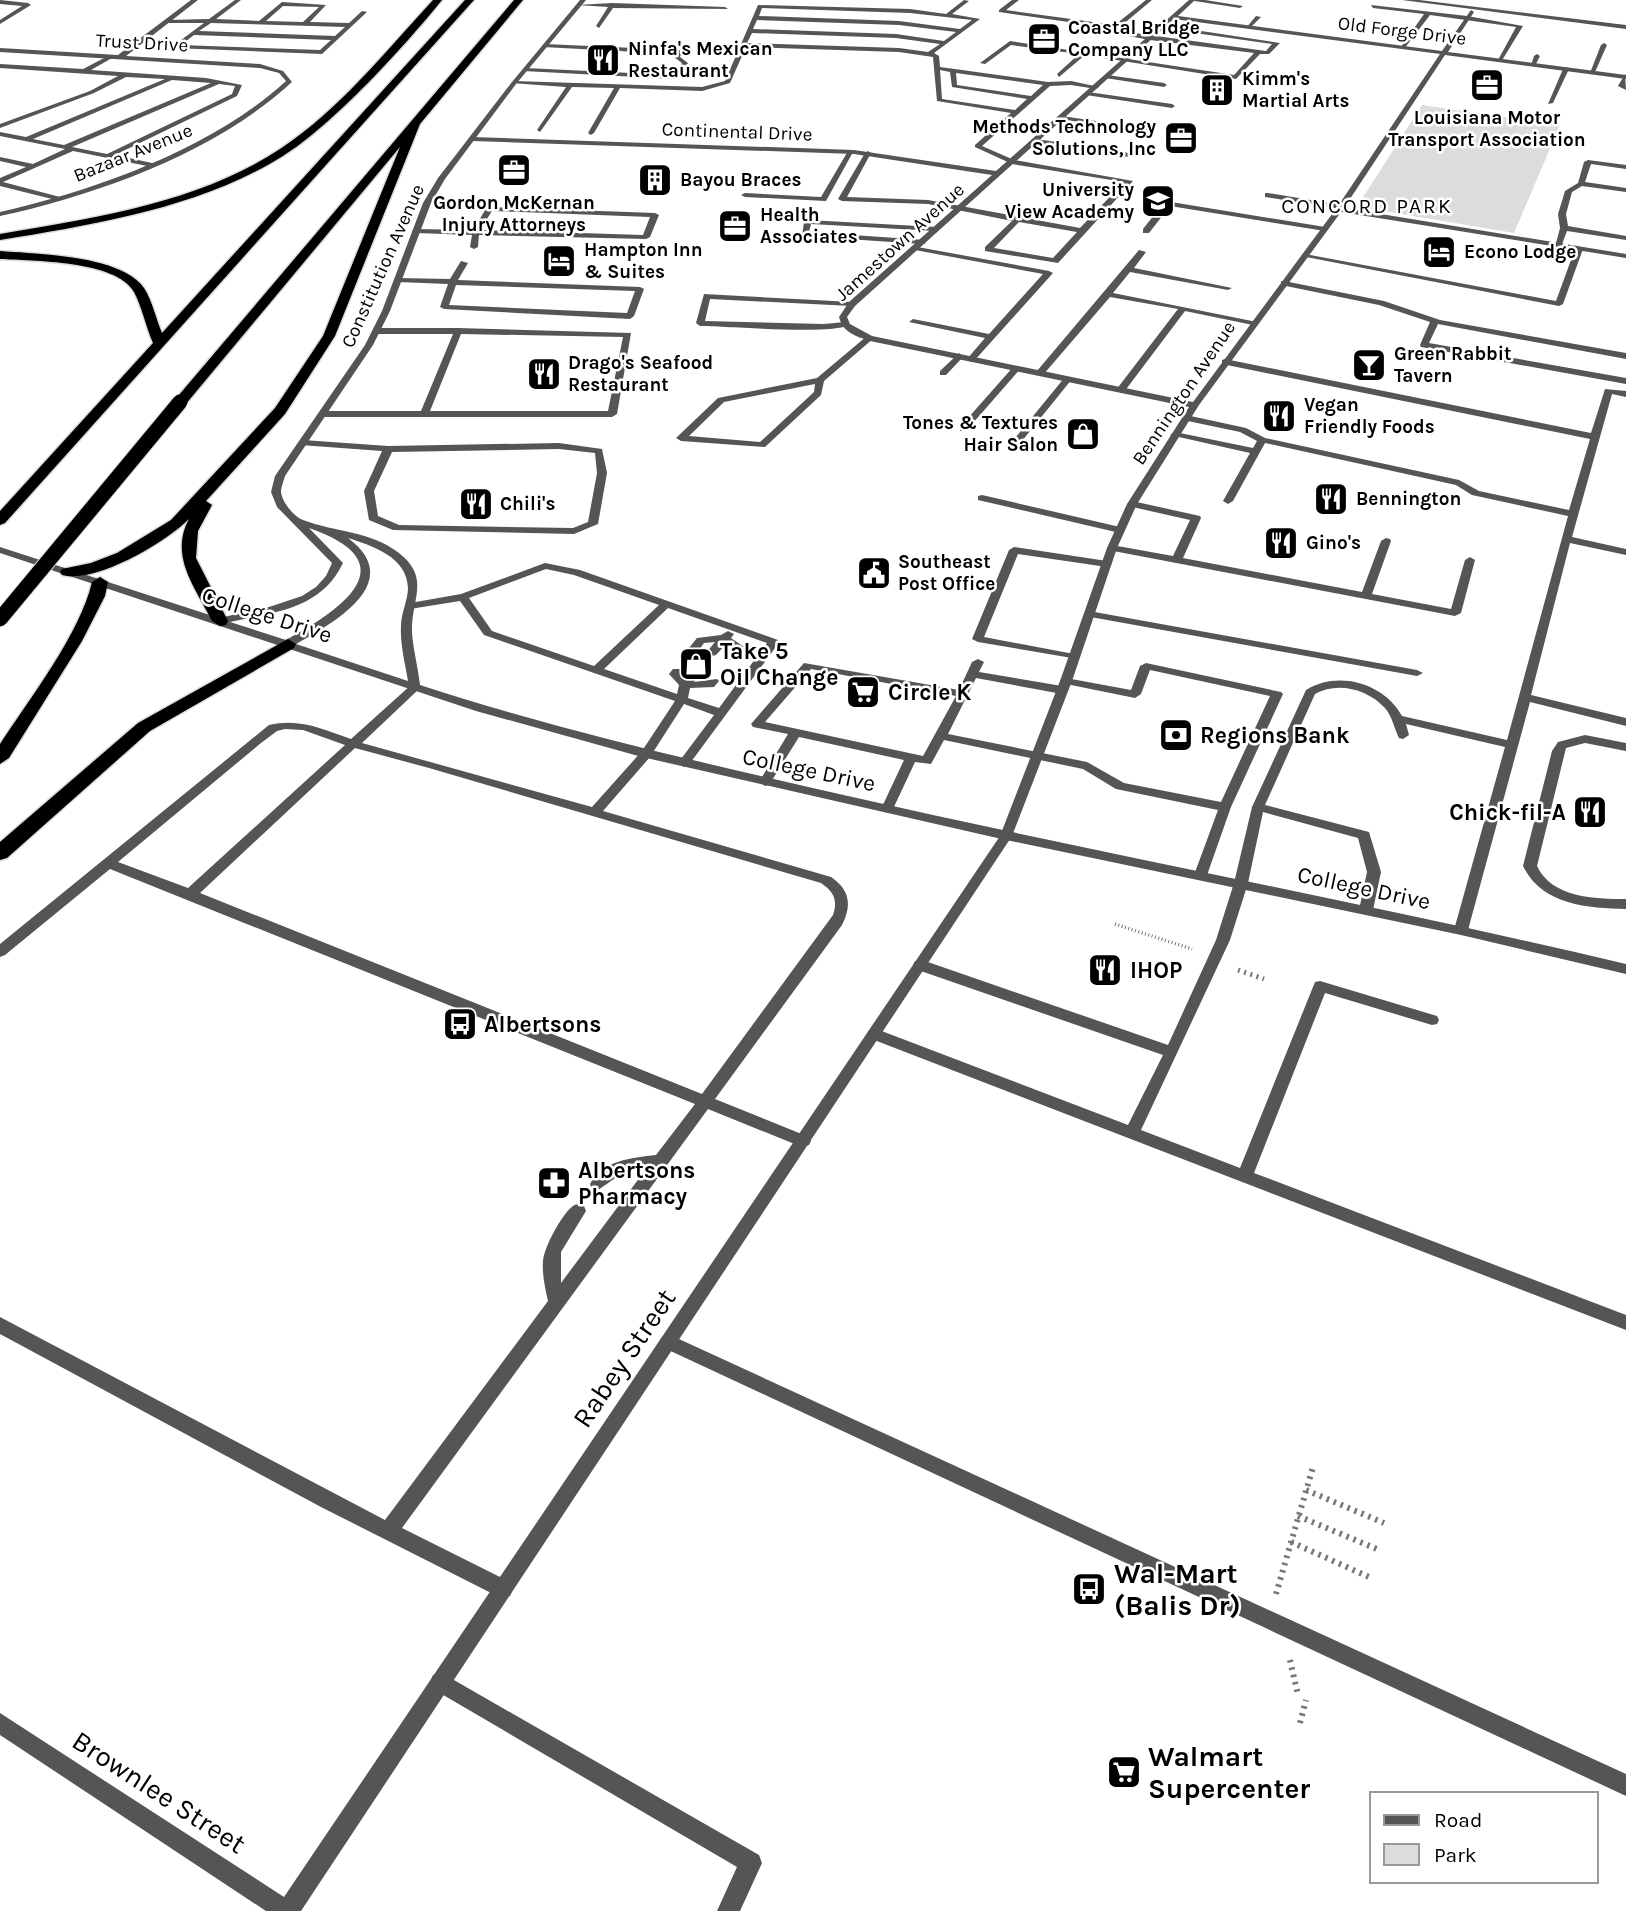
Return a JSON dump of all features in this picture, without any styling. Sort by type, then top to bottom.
[{"type":"highway","points":[[0,237],[141,209],[204,189],[263,163],[286,150],[341,103],[438,0]]},
{"type":"highway","points":[[0,520],[470,0]]},
{"type":"highway","points":[[0,619],[519,0]]},
{"type":"highway","points":[[68,572],[110,562],[143,545],[176,523],[214,486],[280,411],[329,336],[415,124]]},
{"type":"highway","points":[[0,255],[66,259],[118,273],[139,290],[159,343]]},
{"type":"highway","points":[[214,486],[190,531],[188,558],[219,621]]},
{"type":"highway","points":[[0,758],[83,625],[98,597],[100,582]]},
{"type":"highway","points":[[0,853],[144,727],[288,644]]},
{"type":"street","points":[[119,58],[195,0]]},
{"type":"street","points":[[238,0],[174,47],[322,52],[365,12]]},
{"type":"street","points":[[825,8],[828,0]]},
{"type":"street","points":[[1016,0],[1001,11],[1114,29]]},
{"type":"street","points":[[1104,38],[1149,0]]},
{"type":"street","points":[[1191,0],[1240,6]]},
{"type":"street","name":"Jamestown Avenue","points":[[1191,0],[844,312],[845,325],[859,335],[870,338],[1195,405]]},
{"type":"street","points":[[1405,0],[1626,27]]},
{"type":"street","points":[[946,16],[966,1]]},
{"type":"street","points":[[0,2],[28,5],[0,22]]},
{"type":"street","points":[[582,2],[725,9]]},
{"type":"street","name":"Constitution Avenue","points":[[219,621],[293,603],[317,592],[334,578],[338,563],[282,507],[276,492],[280,476],[349,378],[376,331],[427,203],[437,187],[514,83],[582,2]]},
{"type":"street","points":[[261,22],[282,4],[324,6],[304,24]]},
{"type":"street","points":[[598,26],[612,5]]},
{"type":"street","points":[[514,83],[702,89],[728,82],[760,6],[910,11],[977,19],[929,54]]},
{"type":"street","points":[[1373,6],[1468,16],[1520,26],[1501,60]]},
{"type":"street","points":[[1404,47],[1428,13]]},
{"type":"street","points":[[1248,27],[1258,16]]},
{"type":"street","name":"Bennington Avenue","points":[[1006,836],[1064,686],[1112,548],[1132,504],[1186,418],[1253,322],[1340,208],[1468,16]]},
{"type":"street","name":"Old Forge Drive","points":[[1173,17],[1625,76]]},
{"type":"street","points":[[755,18],[900,23],[961,31]]},
{"type":"street","points":[[1020,20],[1277,43],[1267,53],[1155,34]]},
{"type":"street","points":[[168,21],[350,25]]},
{"type":"street","points":[[750,31],[897,36],[945,43]]},
{"type":"street","points":[[191,33],[336,38]]},
{"type":"street","points":[[983,63],[1010,43],[1087,52],[1236,77],[1258,52]]},
{"type":"street","points":[[1059,75],[1097,44]]},
{"type":"street","points":[[744,45],[899,50],[929,54],[936,56],[939,100],[1016,112]]},
{"type":"street","points":[[1592,72],[1604,45]]},
{"type":"street","points":[[525,70],[676,77],[685,63],[677,57],[679,52],[545,46]]},
{"type":"street","name":"Trust Drive","points":[[0,50],[261,66],[281,72]]},
{"type":"street","points":[[1533,64],[1537,56]]},
{"type":"street","points":[[83,71],[110,57]]},
{"type":"street","points":[[0,66],[239,85],[235,95],[108,156]]},
{"type":"street","points":[[937,68],[1048,84],[1072,83],[1096,87]]},
{"type":"street","points":[[1550,103],[1566,69]]},
{"type":"street","points":[[953,70],[954,86],[1032,98]]},
{"type":"street","name":"Bazaar Avenue","points":[[0,214],[57,199],[193,149],[253,113],[290,81],[281,72]]},
{"type":"street","points":[[0,126],[92,92],[125,75]]},
{"type":"street","points":[[1625,76],[1621,86],[1626,88]]},
{"type":"street","points":[[1107,77],[1164,85]]},
{"type":"street","points":[[27,139],[173,78]]},
{"type":"street","points":[[0,183],[69,148],[218,82]]},
{"type":"street","points":[[1017,220],[988,249],[1055,261],[1129,181],[1012,162],[977,146],[1048,84]]},
{"type":"street","points":[[540,130],[570,85]]},
{"type":"street","points":[[591,133],[618,86]]},
{"type":"street","points":[[1088,94],[1172,106]]},
{"type":"street","points":[[1062,118],[1149,131]]},
{"type":"street","points":[[0,134],[149,166]]},
{"type":"street","name":"Continental Drive","points":[[473,139],[868,153],[999,174]]},
{"type":"street","points":[[1036,141],[1129,155]]},
{"type":"street","points":[[745,195],[823,199],[850,152]]},
{"type":"street","points":[[868,153],[842,199],[928,202],[1082,231]]},
{"type":"street","points":[[0,159],[34,166]]},
{"type":"street","points":[[1581,184],[1588,162],[1626,167]]},
{"type":"street","points":[[0,183],[57,199]]},
{"type":"street","points":[[1558,245],[1564,228],[1562,214],[1569,191],[1581,184],[1626,191]]},
{"type":"street","points":[[1268,195],[1626,256]]},
{"type":"street","points":[[1146,231],[1168,203],[1325,229]]},
{"type":"street","points":[[416,231],[476,231],[646,237],[655,215],[489,209],[476,231],[474,247]]},
{"type":"street","points":[[936,229],[808,222],[805,234],[900,238],[918,245],[1049,273],[971,359]]},
{"type":"street","points":[[1564,228],[1626,238]]},
{"type":"street","points":[[1305,256],[1559,304],[1579,249]]},
{"type":"street","points":[[1040,373],[1142,252]]},
{"type":"street","points":[[398,280],[453,282],[640,289],[630,316],[444,307],[453,282],[464,263]]},
{"type":"street","points":[[1128,269],[1228,288]]},
{"type":"street","points":[[1284,283],[1381,303],[1435,321],[1626,356]]},
{"type":"street","points":[[1108,294],[1253,322]]},
{"type":"street","points":[[845,325],[824,327],[700,323],[707,296],[852,304]]},
{"type":"street","points":[[1121,390],[1183,308]]},
{"type":"street","points":[[913,321],[991,337]]},
{"type":"street","points":[[1435,321],[1424,345],[1626,381]]},
{"type":"street","points":[[323,414],[612,414],[628,335],[376,331]]},
{"type":"street","points":[[424,414],[458,331]]},
{"type":"street","points":[[820,380],[818,393],[762,445],[681,438],[721,400],[820,380],[870,338]]},
{"type":"street","points":[[943,373],[959,356]]},
{"type":"street","points":[[1225,362],[1595,437]]},
{"type":"street","points":[[962,429],[1017,368]]},
{"type":"street","points":[[1019,439],[1068,379]]},
{"type":"street","points":[[1461,930],[1608,391],[1626,394]]},
{"type":"street","points":[[1186,418],[1243,430],[1262,440],[1459,483],[1476,493],[1573,514]]},
{"type":"street","points":[[1175,435],[1255,451]]},
{"type":"street","points":[[1228,501],[1262,440]]},
{"type":"street","points":[[303,443],[388,449],[559,446],[599,451],[602,473],[593,524],[574,531],[397,528],[373,518],[369,491],[388,449]]},
{"type":"street","points":[[982,498],[1120,530]]},
{"type":"street","points":[[1132,504],[1196,518],[1177,560]]},
{"type":"street","points":[[190,894],[415,687],[406,630],[412,582],[405,565],[384,548],[329,529],[298,522]]},
{"type":"street","points":[[288,644],[337,615],[351,602],[366,577],[365,562],[360,553],[329,529]]},
{"type":"street","points":[[1566,539],[1626,552]]},
{"type":"street","points":[[1366,597],[1386,541]]},
{"type":"street","points":[[1112,548],[1455,614],[1469,560]]},
{"type":"street","name":"College Drive","points":[[0,550],[415,687],[646,754],[1006,836],[1461,930],[1626,970]]},
{"type":"street","points":[[1074,657],[978,639],[1014,550],[1107,564]]},
{"type":"street","points":[[410,606],[463,597],[545,566],[576,572],[774,642],[684,763]]},
{"type":"street","points":[[463,597],[488,633],[721,713]]},
{"type":"street","points":[[596,670],[666,604]]},
{"type":"street","points":[[1089,614],[1417,673]]},
{"type":"street","points":[[712,653],[733,628]]},
{"type":"street","points":[[695,648],[701,640],[724,638],[738,647],[730,658]]},
{"type":"street","points":[[963,694],[808,665],[757,724],[927,761],[941,736],[963,694],[976,668],[1064,686],[1135,694],[1146,666],[1277,694],[1225,807],[1201,875]]},
{"type":"street","points":[[677,671],[674,674],[685,685],[710,685],[713,681]]},
{"type":"street","points":[[594,812],[646,754],[682,699],[685,685],[694,675]]},
{"type":"street","points":[[1132,1133],[1223,940],[1241,883],[1258,807],[1310,692],[1315,687],[1338,684],[1361,688],[1390,706],[1403,734]]},
{"type":"street","points":[[1525,697],[1626,722]]},
{"type":"street","points":[[1398,719],[1511,745]]},
{"type":"street","points":[[0,952],[273,729],[295,725],[826,880],[838,887],[844,897],[843,910],[837,922],[389,1530]]},
{"type":"street","points":[[765,782],[795,733]]},
{"type":"street","points":[[941,736],[1087,766],[1120,786],[1225,807]]},
{"type":"street","points":[[1626,747],[1585,739],[1562,745],[1558,751],[1530,866],[1538,881],[1558,893],[1592,901],[1626,904]]},
{"type":"street","points":[[887,809],[911,758]]},
{"type":"street","points":[[1258,807],[1364,835],[1374,872],[1366,910]]},
{"type":"street","name":"Rabey Street","points":[[287,1911],[1006,836]]},
{"type":"street","points":[[108,863],[803,1141]]},
{"type":"street","points":[[920,965],[1172,1052]]},
{"type":"street","points":[[1244,1176],[1320,986],[1432,1020]]},
{"type":"street","points":[[874,1034],[1626,1322]]},
{"type":"street","points":[[598,1184],[605,1174],[616,1167],[660,1161]]},
{"type":"street","points":[[556,1300],[550,1255],[553,1245],[578,1211]]},
{"type":"street","points":[[0,1325],[143,1404],[503,1588]]},
{"type":"street","points":[[668,1342],[1626,1784]]},
{"type":"street","points":[[440,1682],[751,1863],[728,1911]]},
{"type":"street","name":"Brownlee Street","points":[[0,1723],[287,1911]]},
{"type":"path","points":[[1115,924],[1195,950]]},
{"type":"path","points":[[1275,1596],[1313,1467]]},
{"type":"path","points":[[1306,1490],[1384,1523]]},
{"type":"path","points":[[1298,1516],[1377,1549]]},
{"type":"path","points":[[1291,1542],[1369,1577]]},
{"type":"path","points":[[1300,1723],[1306,1700]]},
{"type":"green space","points":[[1422,105],[1560,125],[1514,233],[1372,209],[1360,202]]},
{"type":"place","name":"Coastal Bridge Company LLC","points":[[1044,39]]},
{"type":"place","name":"Ninfa's Mexican Restaurant","points":[[603,60]]},
{"type":"place","name":"Louisiana Motor Transport Association","points":[[1487,85]]},
{"type":"place","name":"Kimm's Martial Arts","points":[[1217,90]]},
{"type":"place","name":"Methods Technology Solutions, Inc","points":[[1181,138]]},
{"type":"place","name":"Gordon McKernan Injury Attorneys","points":[[514,170]]},
{"type":"place","name":"Bayou Braces","points":[[655,180]]},
{"type":"place","name":"University View Academy","points":[[1158,201]]},
{"type":"place","name":"Health Associates","points":[[735,226]]},
{"type":"place","name":"Econo Lodge","points":[[1439,252]]},
{"type":"place","name":"Hampton Inn & Suites","points":[[559,261]]},
{"type":"place","name":"Green Rabbit Tavern","points":[[1369,365]]},
{"type":"place","name":"Drago's Seafood Restaurant","points":[[544,374]]},
{"type":"place","name":"Vegan Friendly Foods","points":[[1279,416]]},
{"type":"place","name":"Tones & Textures Hair Salon","points":[[1083,434]]},
{"type":"place","name":"Bennington","points":[[1331,499]]},
{"type":"place","name":"Chili's","points":[[476,504]]},
{"type":"place","name":"Gino's","points":[[1281,543]]},
{"type":"place","name":"Southeast Post Office","points":[[874,573]]},
{"type":"place","name":"Take 5 Oil Change","points":[[696,664]]},
{"type":"place","name":"Circle K","points":[[863,692]]},
{"type":"place","name":"Regions Bank","points":[[1176,735]]},
{"type":"place","name":"Chick-fil-A","points":[[1590,812]]},
{"type":"place","name":"IHOP","points":[[1105,970]]},
{"type":"place","name":"Albertsons","points":[[460,1024]]},
{"type":"place","name":"Albertsons Pharmacy","points":[[554,1183]]},
{"type":"place","name":"Wal-Mart (Balis Dr)","points":[[1089,1589]]},
{"type":"place","name":"Walmart Supercenter","points":[[1124,1772]]},
{"type":"district","name":"CONCORD PARK","points":[[1367,206]]}]
